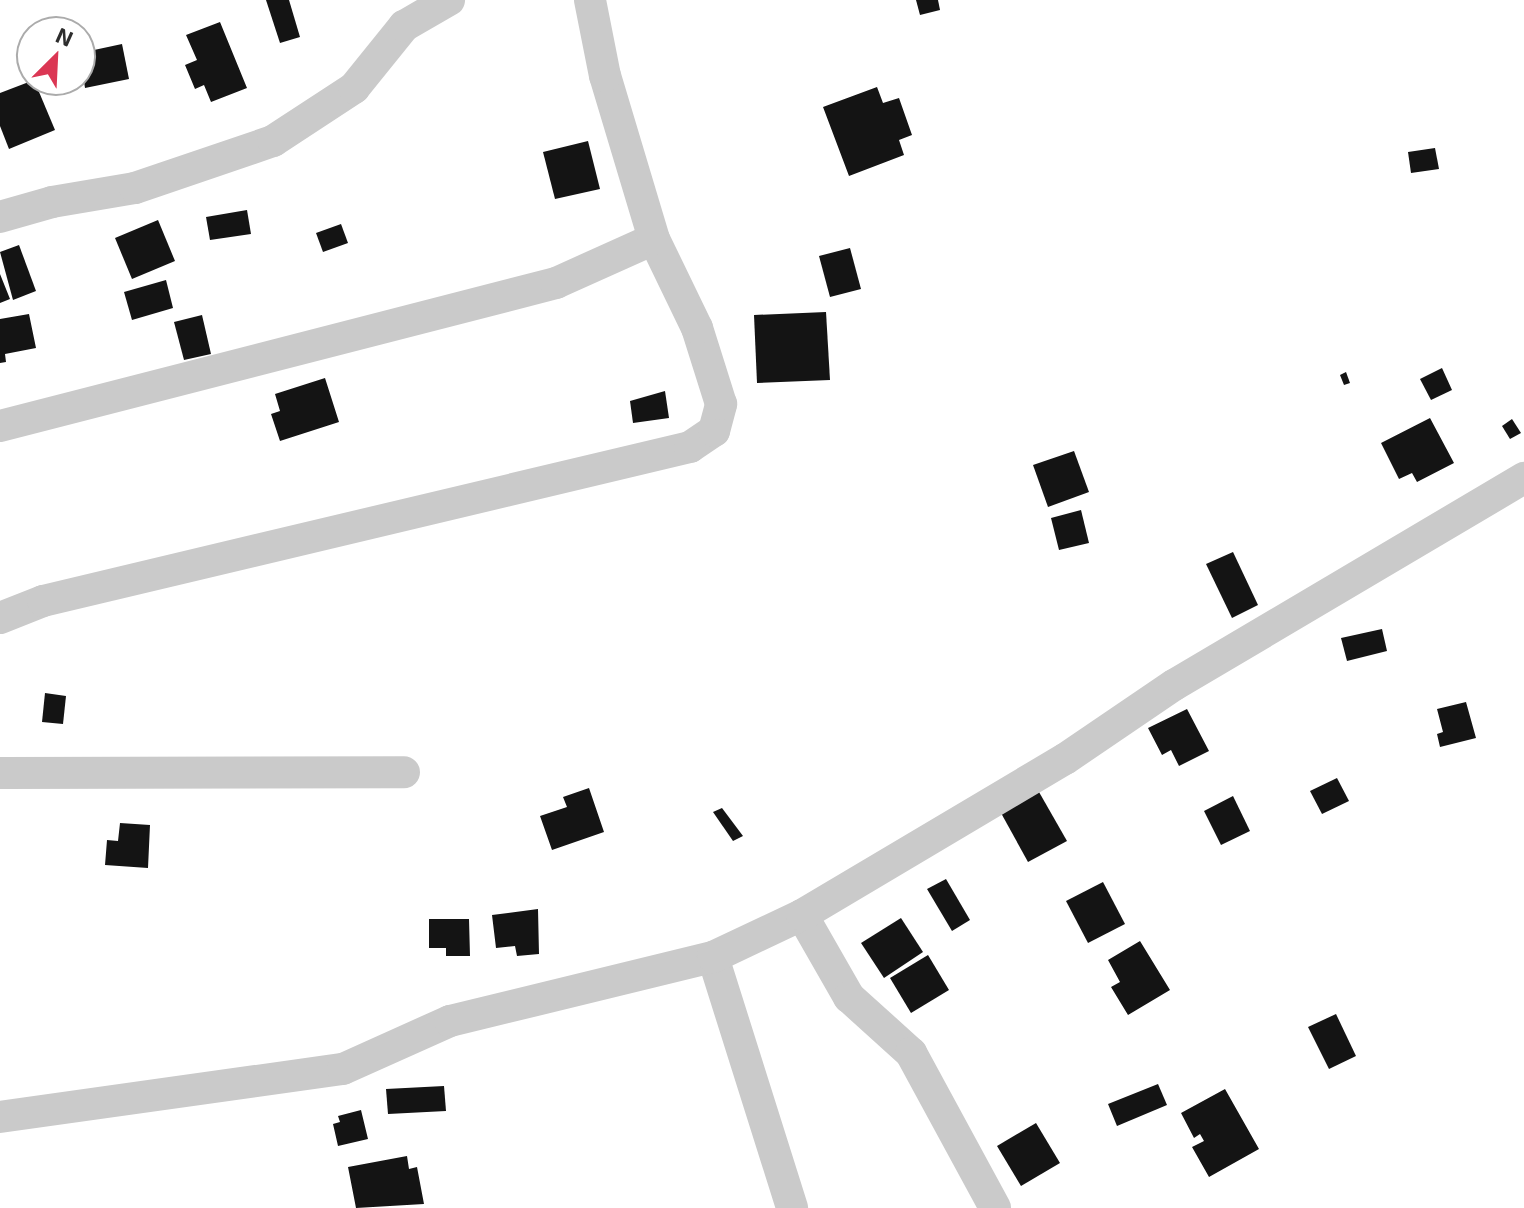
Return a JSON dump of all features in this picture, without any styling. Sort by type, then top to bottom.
[{"type":"street","points":[[0,217],[52,202],[135,188],[273,141],[354,88],[404,26],[449,0]]},
{"type":"street","points":[[0,618],[43,601],[690,447],[714,431],[721,404],[697,328],[654,239],[605,76],[590,0]]},
{"type":"street","points":[[0,426],[556,283],[654,239]]},
{"type":"street","points":[[0,1117],[343,1069],[450,1021],[713,957],[802,915],[1065,759],[1174,685],[1524,478]]},
{"type":"street","points":[[0,773],[404,772]]},
{"type":"street","points":[[802,915],[849,997],[911,1053],[995,1208]]},
{"type":"street","points":[[713,957],[792,1208]]},
{"type":"building","points":[[266,0],[289,0],[300,37],[280,43]]},
{"type":"building","points":[[916,0],[938,0],[940,10],[920,15]]},
{"type":"building","points":[[220,22],[247,88],[211,102],[204,85],[195,89],[185,65],[197,60],[186,35]]},
{"type":"building","points":[[122,44],[129,79],[96,86],[96,50]]},
{"type":"building","points":[[16,87],[16,96],[41,96],[55,130],[9,149],[0,126],[0,93]]},
{"type":"building","points":[[877,87],[883,103],[899,98],[912,135],[899,140],[904,155],[849,176],[823,107]]},
{"type":"building","points":[[588,141],[600,189],[555,199],[543,152]]},
{"type":"building","points":[[1435,148],[1439,169],[1411,173],[1408,152]]},
{"type":"building","points":[[247,210],[251,234],[210,240],[206,217]]},
{"type":"building","points":[[158,220],[175,261],[132,279],[115,238]]},
{"type":"building","points":[[341,224],[348,243],[323,252],[316,233]]},
{"type":"building","points":[[19,245],[36,291],[13,300],[0,252]]},
{"type":"building","points":[[850,248],[861,289],[830,297],[819,256]]},
{"type":"building","points":[[0,274],[10,299],[0,303]]},
{"type":"building","points":[[166,280],[173,308],[132,320],[124,292]]},
{"type":"building","points":[[826,312],[830,380],[757,383],[754,315]]},
{"type":"building","points":[[29,314],[36,348],[5,354],[6,362],[0,363],[0,319]]},
{"type":"building","points":[[202,315],[211,354],[184,360],[174,322]]},
{"type":"building","points":[[1442,368],[1452,390],[1431,400],[1420,379]]},
{"type":"building","points":[[1346,372],[1350,383],[1344,385],[1340,375]]},
{"type":"building","points":[[325,378],[339,422],[280,441],[271,414],[280,411],[275,394]]},
{"type":"building","points":[[665,391],[669,418],[633,423],[630,401]]},
{"type":"building","points":[[1430,418],[1454,463],[1417,482],[1412,473],[1399,479],[1381,443]]},
{"type":"building","points":[[1512,419],[1521,433],[1510,439],[1502,426]]},
{"type":"building","points":[[1074,451],[1089,492],[1048,507],[1033,465]]},
{"type":"building","points":[[1081,510],[1089,543],[1059,550],[1051,518]]},
{"type":"building","points":[[1233,552],[1258,605],[1232,618],[1206,564]]},
{"type":"building","points":[[1382,629],[1387,651],[1347,661],[1341,638]]},
{"type":"building","points":[[45,693],[66,696],[63,724],[42,722]]},
{"type":"building","points":[[1466,702],[1476,738],[1440,747],[1437,734],[1443,732],[1437,709]]},
{"type":"building","points":[[1187,709],[1209,751],[1179,766],[1171,750],[1162,755],[1148,728]]},
{"type":"building","points":[[1337,778],[1349,801],[1322,814],[1310,791]]},
{"type":"building","points":[[589,788],[604,832],[552,850],[540,816],[567,807],[563,797]]},
{"type":"building","points":[[1039,792],[1067,841],[1028,862],[1001,813]]},
{"type":"building","points":[[1233,796],[1250,831],[1221,845],[1204,811]]},
{"type":"building","points":[[722,808],[743,836],[733,841],[713,812]]},
{"type":"building","points":[[120,823],[150,825],[148,868],[105,865],[107,840],[118,841]]},
{"type":"building","points":[[946,879],[970,920],[952,931],[927,889]]},
{"type":"building","points":[[1103,882],[1125,924],[1088,943],[1066,901]]},
{"type":"building","points":[[538,909],[539,954],[517,956],[515,946],[496,948],[492,915]]},
{"type":"building","points":[[901,918],[923,952],[884,978],[861,943]]},
{"type":"building","points":[[429,919],[469,919],[470,956],[446,956],[446,948],[429,948]]},
{"type":"building","points":[[1140,941],[1170,990],[1128,1015],[1111,987],[1120,982],[1108,960]]},
{"type":"building","points":[[928,955],[949,990],[911,1013],[890,978]]},
{"type":"building","points":[[1336,1014],[1356,1056],[1329,1069],[1308,1027]]},
{"type":"building","points":[[1158,1084],[1167,1105],[1117,1126],[1108,1104]]},
{"type":"building","points":[[444,1086],[446,1111],[388,1114],[386,1089]]},
{"type":"building","points":[[1225,1089],[1259,1149],[1209,1177],[1192,1147],[1204,1141],[1200,1134],[1194,1138],[1181,1113]]},
{"type":"building","points":[[361,1110],[368,1139],[338,1146],[333,1124],[340,1122],[338,1116]]},
{"type":"building","points":[[1036,1123],[1060,1163],[1021,1186],[997,1146]]},
{"type":"building","points":[[407,1156],[409,1169],[417,1167],[424,1204],[356,1208],[348,1167]]}]
